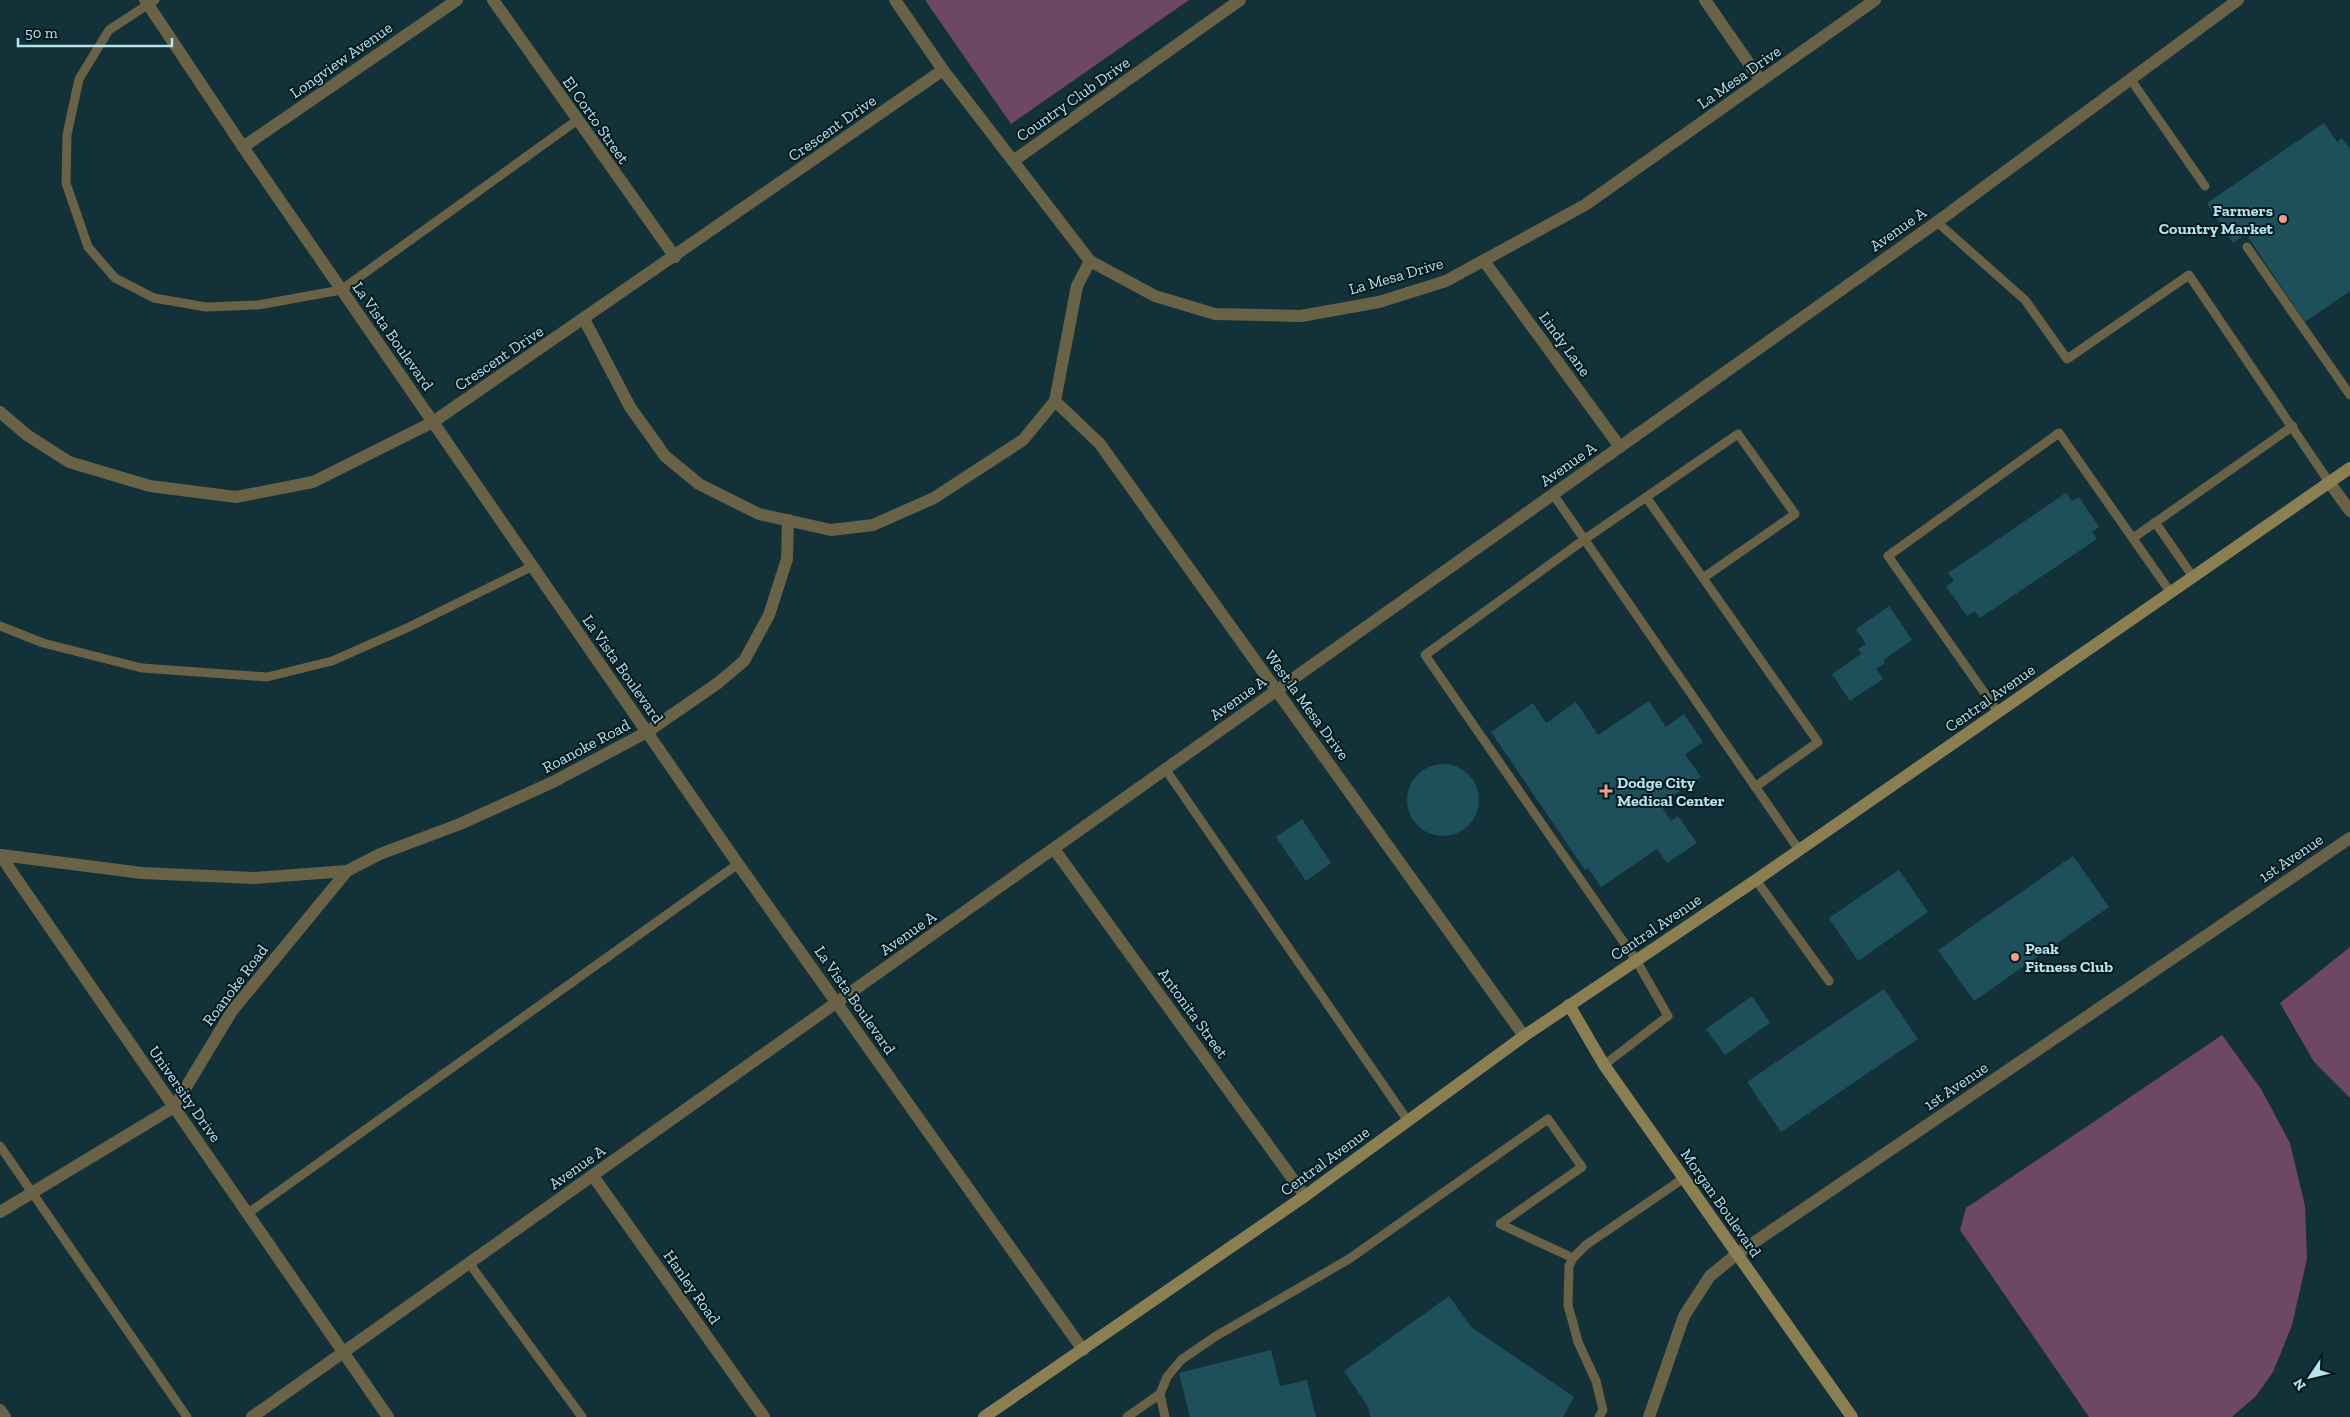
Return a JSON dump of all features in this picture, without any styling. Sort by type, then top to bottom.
[{"type":"street","name":"Longview Avenue","points":[[243,147],[457,0]]},
{"type":"street","name":"El Corto Street","points":[[493,0],[576,121],[675,257]]},
{"type":"street","name":"Country Club Drive","points":[[895,0],[943,70],[1013,161],[1240,0]]},
{"type":"street","points":[[1705,0],[1761,81]]},
{"type":"street","name":"La Mesa Drive","points":[[1090,261],[1156,296],[1215,314],[1301,316],[1379,302],[1446,281],[1585,205],[1875,0]]},
{"type":"street","name":"Avenue A","points":[[252,1417],[1936,222],[2238,0]]},
{"type":"street","name":"La Vista Boulevard","points":[[149,2],[243,147],[738,864],[1083,1350]]},
{"type":"street","name":"Crescent Drive","points":[[0,412],[27,435],[69,462],[150,486],[236,497],[312,482],[433,422],[675,257],[943,70]]},
{"type":"street","points":[[584,319],[630,406],[665,456],[699,484],[759,514],[831,530],[873,525],[934,498],[1023,440],[1056,401],[1077,286],[1090,261],[1013,161]]},
{"type":"street","name":"Lindy Lane","points":[[1484,261],[1620,446]]},
{"type":"street","name":"West la Mesa Drive","points":[[1056,401],[1100,444],[1524,1036]]},
{"type":"street","name":"Central Avenue","points":[[984,1417],[1305,1196],[1524,1036],[1756,880],[2350,468]]},
{"type":"street","points":[[2329,482],[2350,511]]},
{"type":"street","name":"Roanoke Road","points":[[0,855],[142,872],[252,878],[347,871],[380,854],[460,824],[553,782],[647,732],[718,683],[744,661],[769,615],[787,559],[788,520]]},
{"type":"street","name":"1st Avenue","points":[[1649,1417],[1684,1316],[1710,1276],[1737,1254],[2350,838]]},
{"type":"street","name":"Antonita Street","points":[[1054,848],[1305,1196]]},
{"type":"street","name":"University Drive","points":[[0,855],[388,1417]]},
{"type":"street","name":"Roanoke Road","points":[[0,1212],[174,1106],[232,1011],[347,871]]},
{"type":"street","name":"Morgan Boulevard","points":[[1569,1005],[1604,1065],[1852,1417]]},
{"type":"street","name":"Hanley Road","points":[[593,1176],[764,1417]]},
{"type":"street","points":[[0,1410],[5,1417]]},
{"type":"lane","points":[[149,2],[109,30],[79,79],[67,135],[66,183],[88,247],[115,278],[154,298],[206,307],[258,306],[341,290],[576,121]]},
{"type":"lane","points":[[2131,80],[2205,186]]},
{"type":"lane","points":[[1936,222],[2025,300],[2067,359],[2189,276],[2293,426],[2329,482]]},
{"type":"lane","points":[[2247,247],[2350,395]]},
{"type":"lane","points":[[2133,538],[2293,426]]},
{"type":"lane","points":[[1604,1065],[1668,1016],[1636,960],[1425,655],[1585,539],[1738,434],[1795,514],[1703,578]]},
{"type":"lane","points":[[1998,712],[1888,556],[2060,434],[2171,593]]},
{"type":"lane","points":[[1553,494],[1799,850]]},
{"type":"lane","points":[[1646,497],[1818,742],[1755,786]]},
{"type":"lane","points":[[2155,522],[2193,577]]},
{"type":"lane","points":[[0,626],[43,643],[142,668],[267,677],[332,661],[409,627],[534,566]]},
{"type":"lane","points":[[1166,770],[1408,1121]]},
{"type":"lane","points":[[248,1214],[738,864]]},
{"type":"lane","points":[[1756,880],[1829,981]]},
{"type":"lane","points":[[1127,1417],[1160,1394],[1167,1377],[1181,1360],[1216,1336],[1349,1259],[1548,1119],[1582,1167],[1500,1224],[1573,1258]]},
{"type":"lane","points":[[0,1146],[187,1417]]},
{"type":"lane","points":[[1599,1417],[1604,1410],[1596,1381],[1578,1342],[1568,1305],[1569,1266],[1573,1258],[1586,1245],[1684,1178]]},
{"type":"lane","points":[[470,1263],[582,1417]]},
{"type":"lane","points":[[1160,1394],[1165,1417]]},
{"type":"shaded area","points":[[925,0],[1189,0],[1011,124]]},
{"type":"shaded area","points":[[2350,947],[2350,1098],[2314,1062],[2280,1003]]},
{"type":"shaded area","points":[[2222,1035],[2261,1089],[2290,1143],[2305,1206],[2307,1259],[2292,1325],[2273,1372],[2256,1396],[2232,1417],[2089,1417],[1960,1230],[1966,1208]]},
{"type":"building","name":"Farmers Country Market","points":[[2324,123],[2337,142],[2342,138],[2350,149],[2350,291],[2305,322],[2246,234],[2233,243],[2207,203]]},
{"type":"building","points":[[2066,493],[2072,501],[2079,497],[2099,527],[2092,532],[2097,539],[1980,618],[1975,611],[1967,616],[1946,586],[1954,581],[1948,573]]},
{"type":"building","points":[[1889,606],[1912,640],[1883,660],[1885,663],[1876,669],[1883,679],[1850,701],[1832,674],[1861,654],[1858,649],[1866,644],[1856,629]]},
{"type":"building","name":"Dodge City Medical Center","points":[[1649,701],[1666,727],[1684,714],[1703,742],[1685,754],[1701,777],[1660,804],[1671,821],[1678,816],[1697,843],[1667,863],[1657,849],[1601,887],[1588,868],[1585,870],[1491,732],[1533,703],[1546,723],[1576,702],[1598,735]]},
{"type":"building","points":[[1443,764],[1463,770],[1473,780],[1479,800],[1473,820],[1463,830],[1443,836],[1423,830],[1413,820],[1407,800],[1413,780],[1423,770]]},
{"type":"building","points":[[1302,819],[1331,863],[1306,881],[1276,837]]},
{"type":"building","points":[[2073,856],[2109,907],[1974,1001],[1938,950]]},
{"type":"building","points":[[1899,870],[1928,912],[1858,961],[1829,918]]},
{"type":"building","points":[[1884,989],[1918,1039],[1781,1132],[1747,1082]]},
{"type":"building","points":[[1752,996],[1770,1023],[1725,1055],[1706,1029]]},
{"type":"building","points":[[1449,1296],[1471,1327],[1574,1397],[1563,1417],[1371,1417],[1367,1405],[1344,1371]]},
{"type":"building","points":[[1271,1350],[1280,1386],[1307,1380],[1316,1417],[1190,1417],[1179,1373]]},
{"type":"place","name":"Farmers Country Market","points":[[2283,219]]},
{"type":"place","name":"Dodge City Medical Center","points":[[1606,791]]},
{"type":"place","name":"Peak Fitness Club","points":[[2015,957]]}]
